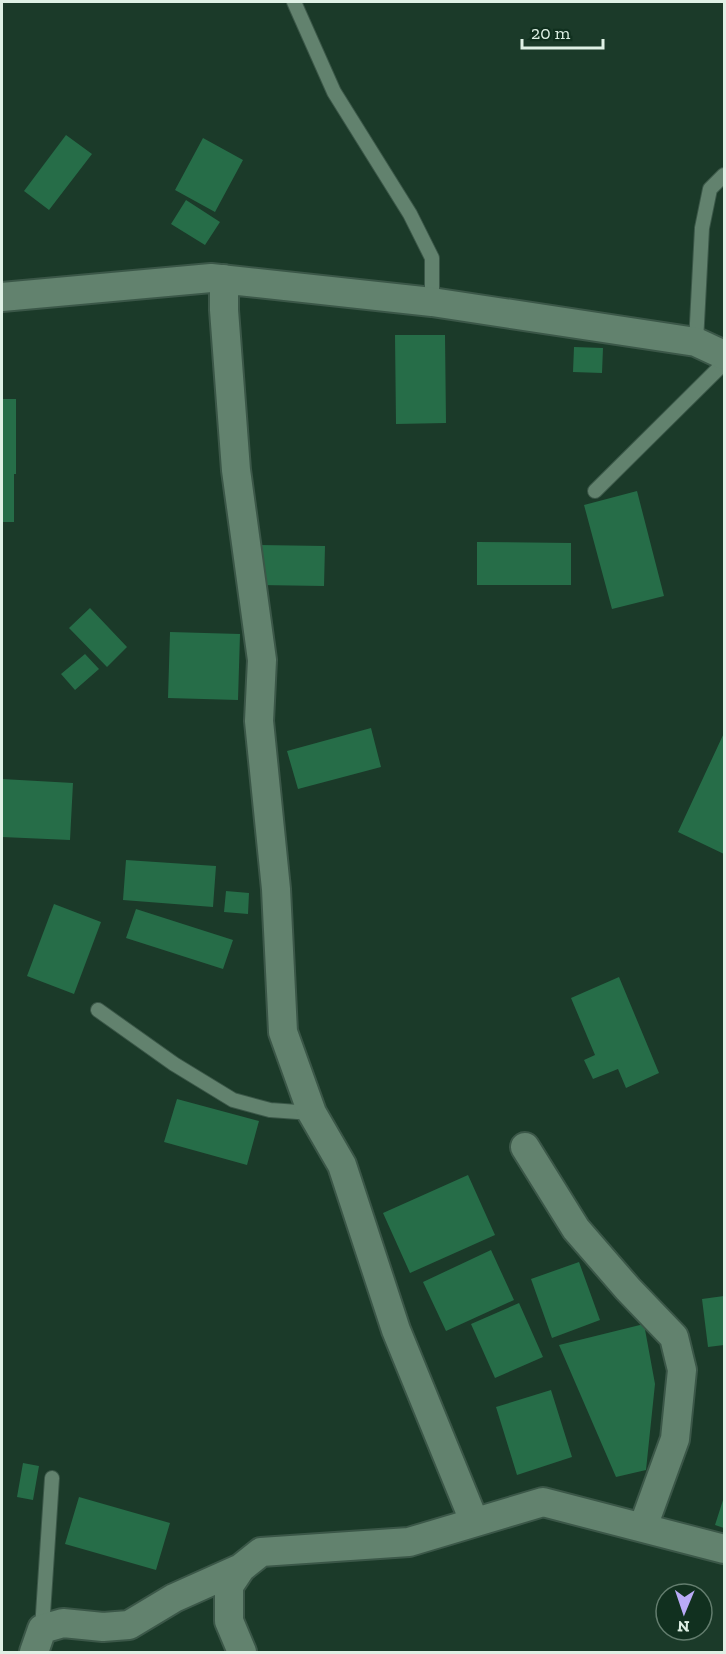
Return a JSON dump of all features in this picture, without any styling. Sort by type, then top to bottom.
[{"type":"street","points":[[2,297],[211,278],[224,279],[432,302],[696,342],[724,355]]},
{"type":"street","points":[[224,279],[224,310],[236,470],[262,660],[259,721],[276,889],[283,1032],[312,1113],[342,1165],[396,1330],[474,1521]]},
{"type":"street","points":[[525,1147],[576,1229],[628,1289],[674,1337],[682,1370],[675,1439],[643,1527]]},
{"type":"street","points":[[242,1653],[229,1621],[229,1587],[242,1568],[261,1552],[409,1542],[543,1502],[724,1549]]},
{"type":"street","points":[[38,1641],[63,1623],[103,1627],[129,1625],[174,1598],[242,1568]]},
{"type":"lane","points":[[294,2],[334,92],[410,214],[432,258],[432,302]]},
{"type":"lane","points":[[696,342],[702,228],[710,189],[724,175]]},
{"type":"lane","points":[[596,491],[724,363]]},
{"type":"lane","points":[[98,1010],[174,1064],[233,1100],[270,1110],[312,1113]]},
{"type":"lane","points":[[38,1641],[52,1478]]},
{"type":"building","points":[[66,135],[92,154],[49,210],[24,191]]},
{"type":"building","points":[[203,138],[243,160],[215,212],[175,190]]},
{"type":"building","points":[[186,200],[220,222],[205,245],[171,224]]},
{"type":"building","points":[[395,335],[445,335],[446,423],[396,424]]},
{"type":"building","points":[[574,347],[603,348],[602,373],[573,372]]},
{"type":"building","points":[[2,399],[16,399],[14,522],[2,522]]},
{"type":"building","points":[[637,491],[664,596],[612,609],[584,505]]},
{"type":"building","points":[[477,542],[571,543],[571,585],[477,585]]},
{"type":"building","points":[[259,545],[325,546],[324,586],[259,585]]},
{"type":"building","points":[[90,608],[127,647],[107,667],[69,628]]},
{"type":"building","points":[[170,632],[240,634],[238,700],[168,698]]},
{"type":"building","points":[[85,654],[99,669],[75,690],[61,674]]},
{"type":"building","points":[[371,728],[381,767],[298,789],[287,751]]},
{"type":"building","points":[[724,733],[724,854],[678,832]]},
{"type":"building","points":[[2,779],[73,783],[70,840],[2,837]]},
{"type":"building","points":[[126,860],[216,866],[213,907],[123,900]]},
{"type":"building","points":[[226,891],[249,893],[248,914],[224,912]]},
{"type":"building","points":[[54,904],[101,922],[74,994],[27,976]]},
{"type":"building","points":[[136,909],[233,940],[223,969],[126,938]]},
{"type":"building","points":[[619,977],[659,1073],[626,1088],[618,1069],[593,1079],[584,1060],[595,1055],[571,998]]},
{"type":"building","points":[[177,1099],[259,1121],[247,1165],[164,1142]]},
{"type":"building","points":[[468,1175],[495,1235],[410,1273],[383,1213]]},
{"type":"building","points":[[491,1250],[514,1300],[446,1331],[423,1282]]},
{"type":"building","points":[[579,1262],[600,1320],[552,1338],[531,1279]]},
{"type":"building","points":[[724,1296],[724,1345],[708,1347],[702,1299]]},
{"type":"building","points":[[519,1303],[543,1357],[495,1378],[471,1324]]},
{"type":"building","points":[[644,1324],[655,1384],[646,1470],[616,1477],[559,1345]]},
{"type":"building","points":[[551,1390],[572,1457],[517,1475],[496,1407]]},
{"type":"building","points":[[23,1463],[39,1466],[33,1500],[17,1497]]},
{"type":"building","points":[[79,1497],[170,1523],[156,1570],[65,1544]]},
{"type":"building","points":[[724,1497],[724,1528],[715,1525]]}]
